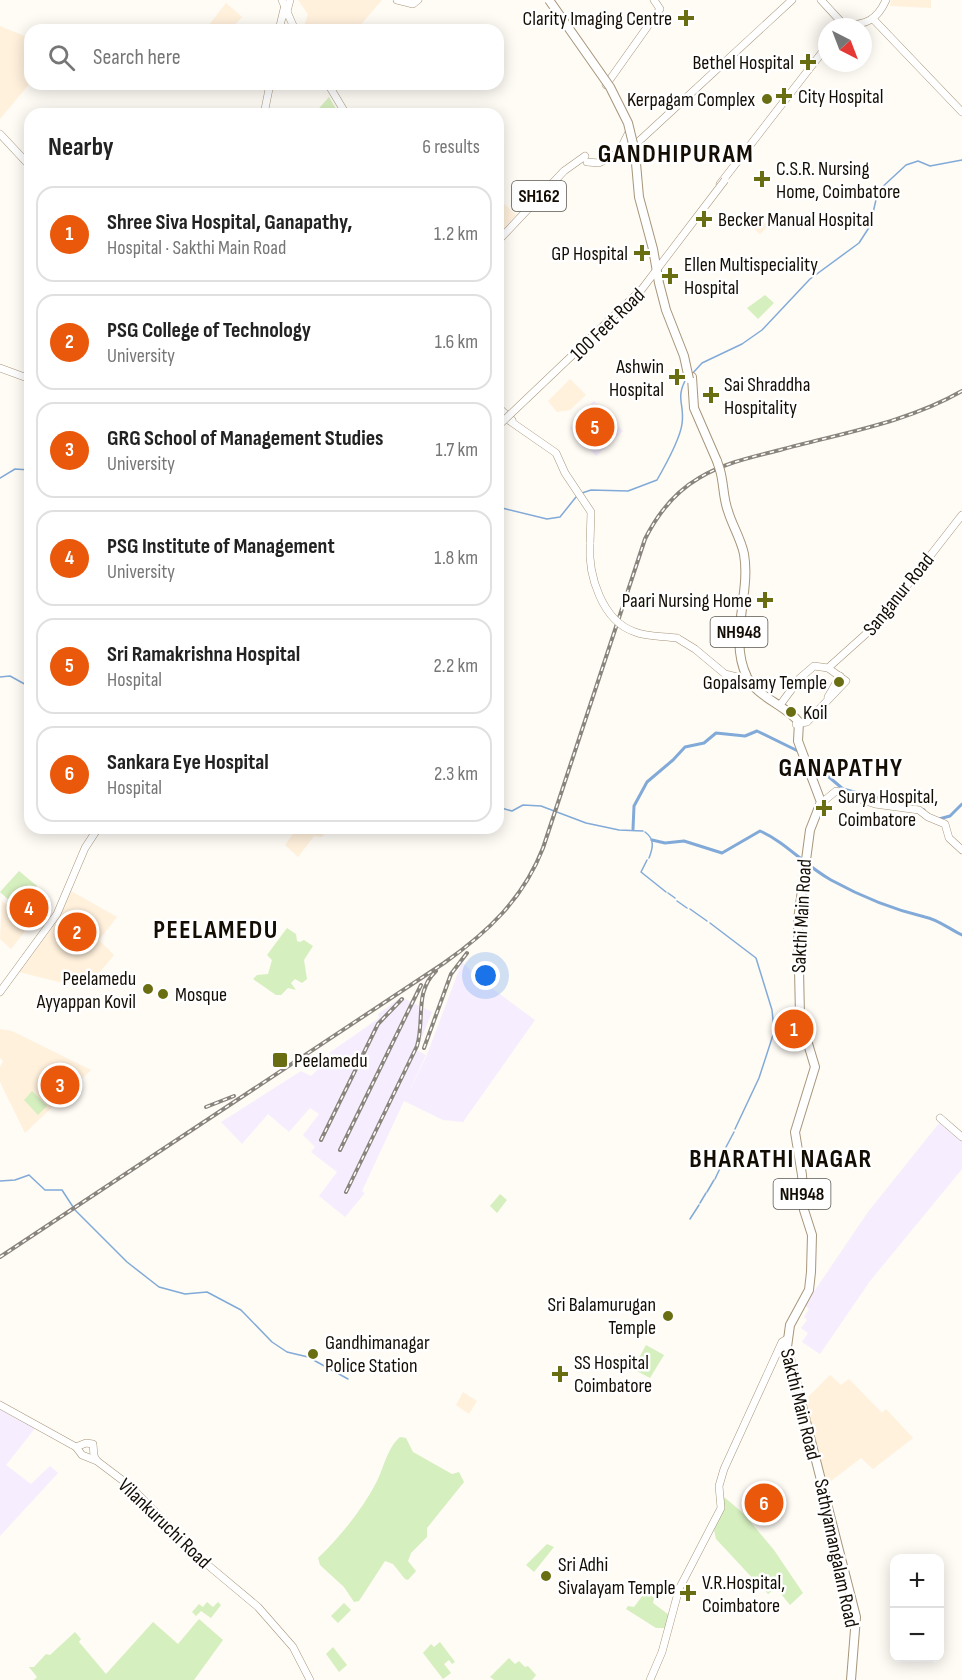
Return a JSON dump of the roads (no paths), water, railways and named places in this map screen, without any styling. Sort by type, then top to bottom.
[{"type":"highway","name":"NH948","points":[[551,0],[607,79],[631,122],[636,143],[640,197],[655,248],[660,282],[669,315],[685,349],[691,394],[717,461],[727,508],[744,555],[739,638],[742,665],[748,679],[762,695],[790,714]]},
{"type":"highway","name":"NH948","points":[[748,679],[763,694],[790,714],[797,726],[801,753],[819,805]]},
{"type":"highway","name":"Sakthi Main Road","points":[[786,1339],[791,1317],[807,1290],[810,1268],[810,1237],[802,1210],[792,1132],[812,1066],[801,1030],[796,976],[796,924],[810,830],[819,805]]},
{"type":"highway","name":"Sathyamangalam Road","points":[[786,1339],[789,1359],[822,1479],[856,1625],[850,1680]]},
{"type":"main road","points":[[397,0],[413,4],[418,0]]},
{"type":"main road","points":[[608,82],[660,9],[654,0]]},
{"type":"main road","name":"SH162","points":[[504,237],[577,163],[586,159],[598,164],[640,139],[713,76],[792,0]]},
{"type":"main road","points":[[821,0],[836,18]]},
{"type":"main road","points":[[872,20],[876,19],[887,0]]},
{"type":"main road","points":[[281,24],[286,5]]},
{"type":"main road","points":[[286,5],[294,24]]},
{"type":"main road","points":[[872,20],[876,19]]},
{"type":"main road","points":[[876,19],[962,110]]},
{"type":"main road","name":"100 Feet Road","points":[[507,418],[638,292],[818,60]]},
{"type":"main road","points":[[264,108],[267,90]]},
{"type":"main road","points":[[330,90],[340,108]]},
{"type":"main road","points":[[0,132],[24,158]]},
{"type":"main road","points":[[628,132],[621,151],[633,161]]},
{"type":"main road","points":[[504,420],[642,289],[743,157]]},
{"type":"main road","name":"100 Feet Road","points":[[507,418],[639,294],[659,266]]},
{"type":"main road","points":[[0,367],[24,376]]},
{"type":"main road","points":[[504,414],[555,452],[582,496],[592,515],[590,563],[599,594],[606,607],[621,624],[635,632],[677,638],[695,649],[725,674],[748,679]]},
{"type":"main road","points":[[507,418],[556,450],[572,482]]},
{"type":"main road","name":"Sanganur Road","points":[[780,705],[790,689],[810,668],[816,666],[828,668],[877,624],[962,515]]},
{"type":"main road","points":[[797,726],[809,720],[843,679],[828,668]]},
{"type":"main road","points":[[819,805],[836,791],[875,804],[919,810],[928,817],[945,824],[949,838],[962,850]]},
{"type":"main road","points":[[0,987],[48,923],[63,894],[82,847],[92,834]]},
{"type":"main road","points":[[0,992],[57,914],[84,848],[92,834]]},
{"type":"main road","points":[[940,1118],[962,1137]]},
{"type":"main road","points":[[650,1680],[662,1652],[679,1589],[721,1508],[720,1481],[734,1444],[786,1339]]},
{"type":"main road","name":"Vilankuruchi Road","points":[[0,1405],[76,1447],[86,1443],[93,1444],[94,1456],[98,1461],[143,1498],[203,1561],[258,1606],[293,1647],[310,1680]]},
{"type":"main road","points":[[76,1447],[82,1455],[98,1461]]},
{"type":"waterway","points":[[692,374],[702,363],[742,344],[762,330],[810,279],[859,243],[870,226],[878,191],[906,165],[918,161],[930,166],[962,160]]},
{"type":"waterway","points":[[582,493],[591,490],[628,491],[657,480],[681,430],[683,417],[681,392],[686,379]]},
{"type":"waterway","points":[[0,478],[15,469],[24,470]]},
{"type":"waterway","points":[[504,508],[547,519],[560,517],[576,497]]},
{"type":"waterway","points":[[0,677],[10,676],[24,684]]},
{"type":"waterway","points":[[633,829],[634,806],[647,782],[685,747],[704,743],[716,733],[745,736],[757,731],[800,752]]},
{"type":"waterway","points":[[809,760],[843,789],[924,810]]},
{"type":"waterway","points":[[939,819],[950,816],[962,804]]},
{"type":"waterway","points":[[504,809],[512,811],[523,805],[541,806],[586,823],[619,830],[643,831]]},
{"type":"waterway","points":[[652,840],[665,843],[684,841],[722,853],[760,831],[779,842],[821,874],[843,886],[888,906],[934,920],[962,935]]},
{"type":"waterway","points":[[645,832],[652,844],[649,858]]},
{"type":"waterway","points":[[647,860],[641,872],[666,892]]},
{"type":"waterway","points":[[668,893],[675,898]]},
{"type":"waterway","points":[[677,901],[687,908]]},
{"type":"waterway","points":[[690,909],[707,921]]},
{"type":"waterway","points":[[710,923],[756,958],[772,1010],[774,1030]]},
{"type":"waterway","points":[[735,1129],[759,1078],[774,1032]]},
{"type":"waterway","points":[[725,1149],[734,1132]]},
{"type":"waterway","points":[[724,1159],[726,1155]]},
{"type":"waterway","points":[[715,1179],[723,1162]]},
{"type":"waterway","points":[[0,1181],[15,1180],[29,1175],[45,1190],[62,1190],[75,1210],[127,1262],[159,1287],[185,1294],[207,1292],[241,1310],[272,1342],[287,1352],[308,1357],[348,1379]]},
{"type":"waterway","points":[[707,1192],[714,1180]]},
{"type":"waterway","points":[[700,1203],[706,1193]]},
{"type":"waterway","points":[[690,1219],[699,1205]]},
{"type":"railway","points":[[0,1257],[444,963],[475,939],[502,913],[525,883],[543,848],[645,539],[661,513],[682,490],[699,478],[728,464],[896,419],[941,402],[962,391]]},
{"type":"railway","points":[[424,1048],[451,974],[467,953]]},
{"type":"railway","points":[[346,1192],[417,1046],[422,997],[429,979],[436,971]]},
{"type":"railway","points":[[340,1150],[421,985]]},
{"type":"railway","points":[[321,1140],[378,1024],[402,999]]},
{"type":"railway","points":[[206,1107],[234,1096]]},
{"type":"place","name":"Clarity Imaging Centre","points":[[686,18]]},
{"type":"place","name":"Bethel Hospital","points":[[808,62]]},
{"type":"place","name":"City Hospital","points":[[784,96]]},
{"type":"place","name":"Kerpagam Complex","points":[[767,99]]},
{"type":"place","name":"C.S.R. Nursing Home, Coimbatore","points":[[762,179]]},
{"type":"place","name":"Becker Manual Hospital","points":[[704,219]]},
{"type":"place","name":"GP Hospital","points":[[642,253]]},
{"type":"place","name":"Ellen Multispeciality Hospital","points":[[670,276]]},
{"type":"place","name":"Ashwin Hospital","points":[[677,377]]},
{"type":"place","name":"Sai Shraddha Hospitality","points":[[711,395]]},
{"type":"place","name":"Sri Ramakrishna Hospital","points":[[595,427]]},
{"type":"place","name":"Paari Nursing Home","points":[[765,600]]},
{"type":"place","name":"Gopalsamy Temple","points":[[839,682]]},
{"type":"place","name":"Koil","points":[[791,712]]},
{"type":"place","name":"Surya Hospital, Coimbatore","points":[[824,808]]},
{"type":"place","name":"PSG Institute of Management","points":[[29,908]]},
{"type":"place","name":"PSG College of Technology","points":[[77,932]]},
{"type":"place","name":"Peelamedu Ayyappan Kovil","points":[[148,989]]},
{"type":"place","name":"Mosque","points":[[163,994]]},
{"type":"place","name":"Shree Siva Hospital, Ganapathy,","points":[[794,1029]]},
{"type":"place","name":"Peelamedu","points":[[280,1060]]},
{"type":"place","name":"GRG School of Management Studies","points":[[60,1085]]},
{"type":"place","name":"Sri Balamurugan Temple","points":[[668,1316]]},
{"type":"place","name":"Gandhimanagar Police Station","points":[[313,1354]]},
{"type":"place","name":"SS Hospital Coimbatore","points":[[560,1374]]},
{"type":"place","name":"Sankara Eye Hospital","points":[[764,1503]]},
{"type":"place","name":"Sri Adhi Sivalayam Temple","points":[[546,1576]]},
{"type":"place","name":"V.R.Hospital, Coimbatore","points":[[688,1593]]},
{"type":"district","name":"GANDHIPURAM","points":[[676,153]]},
{"type":"district","name":"GANAPATHY","points":[[841,767]]},
{"type":"district","name":"PEELAMEDU","points":[[216,929]]},
{"type":"district","name":"BHARATHI NAGAR","points":[[781,1158]]}]
